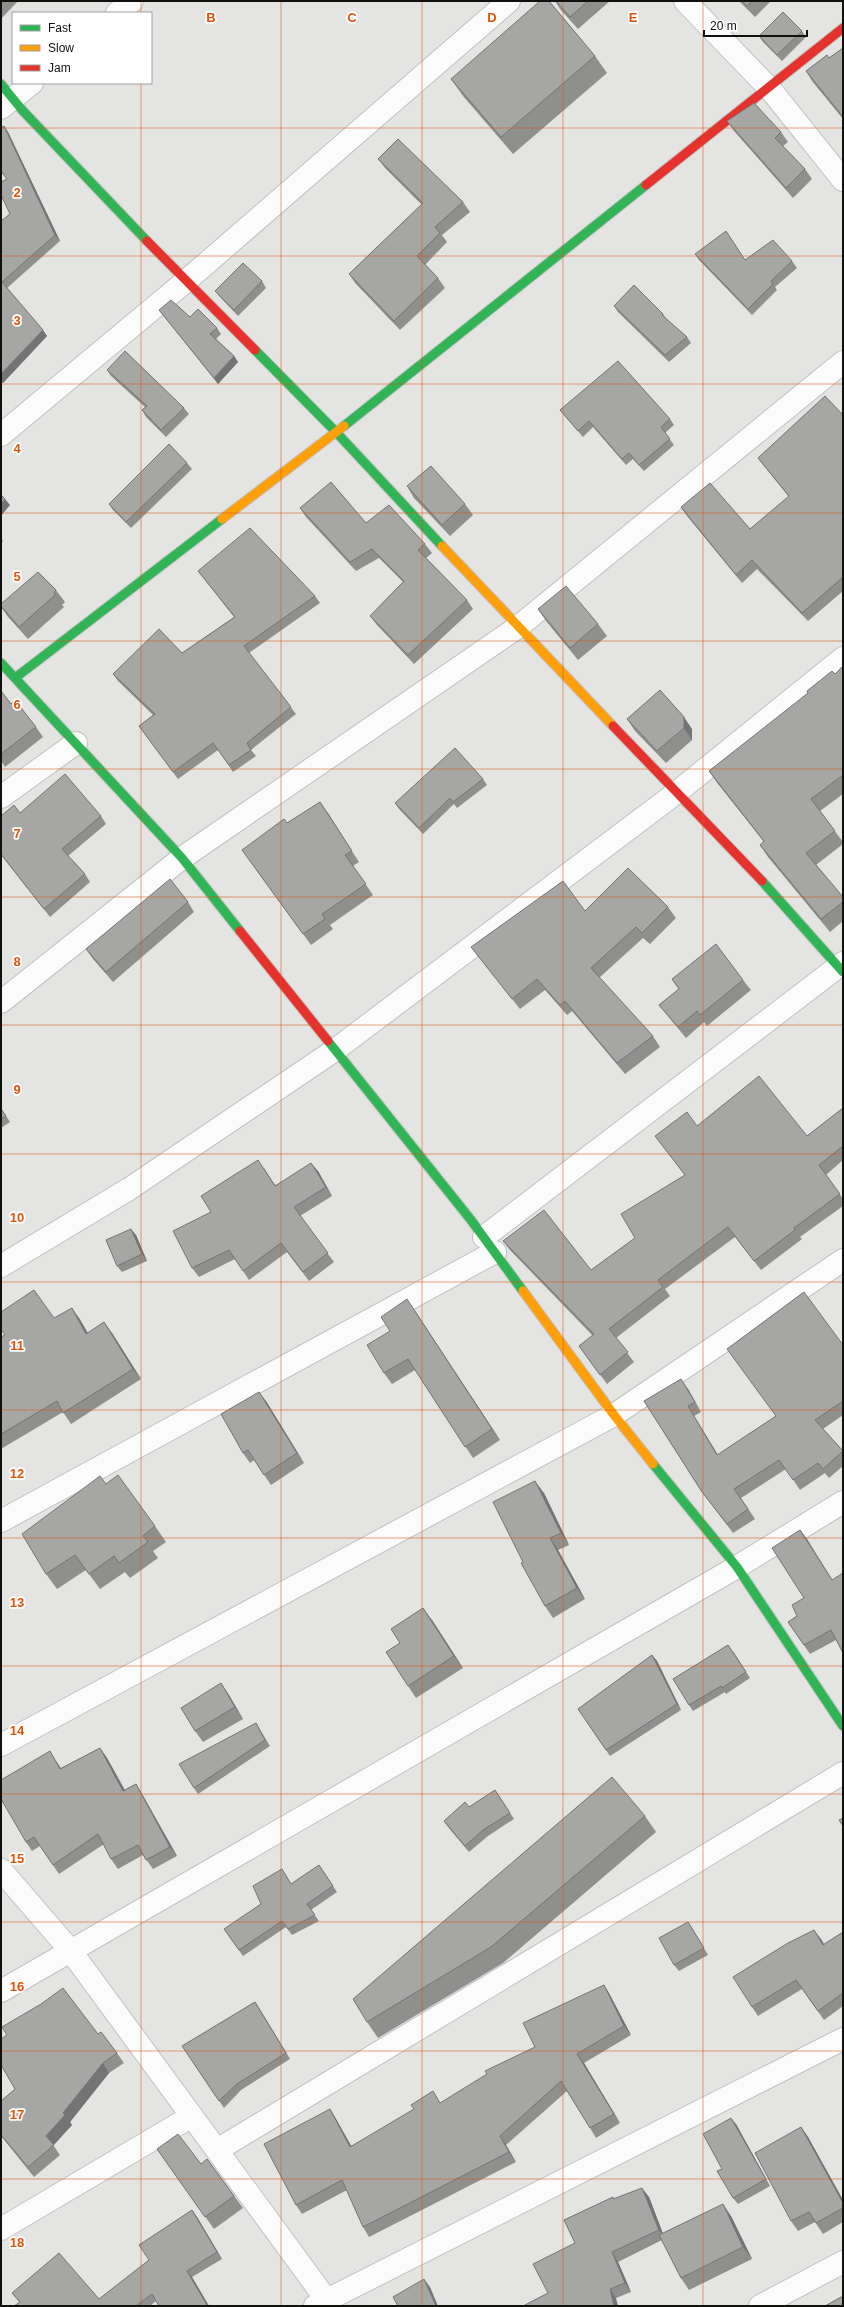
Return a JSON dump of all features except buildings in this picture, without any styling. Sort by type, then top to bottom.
[{"type":"street","points":[[118,12],[132,1]]},
{"type":"street","points":[[1,435],[186,281],[509,1]]},
{"type":"street","points":[[685,1],[770,89],[843,180]]},
{"type":"street","points":[[15,678],[336,432],[770,89],[843,28]]},
{"type":"street","points":[[1,1521],[489,1244],[841,967],[761,880],[518,627],[336,432],[5,97],[30,84]]},
{"type":"street","points":[[1,1002],[182,858],[518,627],[843,362]]},
{"type":"street","points":[[1,1266],[129,1189],[335,1050],[676,793],[843,658]]},
{"type":"street","points":[[1,663],[182,858],[489,1244],[614,1415],[737,1567],[843,1726]]},
{"type":"street","points":[[1,797],[76,744]]},
{"type":"street","points":[[1,1745],[614,1415],[843,1260]]},
{"type":"street","points":[[1,1991],[737,1567],[843,1502]]},
{"type":"street","points":[[217,2150],[843,1772]]},
{"type":"street","points":[[1,1870],[70,1950],[217,2150],[324,2304],[843,2039]]},
{"type":"street","points":[[1,2229],[192,2116]]},
{"type":"street","points":[[760,2306],[843,2262]]},
{"type":"traffic: fast","points":[[1,84],[23,111],[147,241]]},
{"type":"traffic: fast","points":[[344,426],[646,185]]},
{"type":"traffic: fast","points":[[255,350],[336,432],[442,546]]},
{"type":"traffic: fast","points":[[15,678],[222,519]]},
{"type":"traffic: fast","points":[[1,663],[182,858],[240,931]]},
{"type":"traffic: fast","points":[[762,881],[843,972]]},
{"type":"traffic: fast","points":[[328,1041],[471,1220],[523,1291]]},
{"type":"traffic: fast","points":[[653,1464],[737,1567],[843,1726]]},
{"type":"traffic: slow","points":[[222,519],[344,426]]},
{"type":"traffic: slow","points":[[442,546],[613,726]]},
{"type":"traffic: slow","points":[[523,1291],[614,1415],[653,1464]]},
{"type":"traffic: jam","points":[[646,185],[843,28]]},
{"type":"traffic: jam","points":[[147,241],[255,350]]},
{"type":"traffic: jam","points":[[613,726],[762,881]]},
{"type":"traffic: jam","points":[[240,931],[328,1041]]}]
